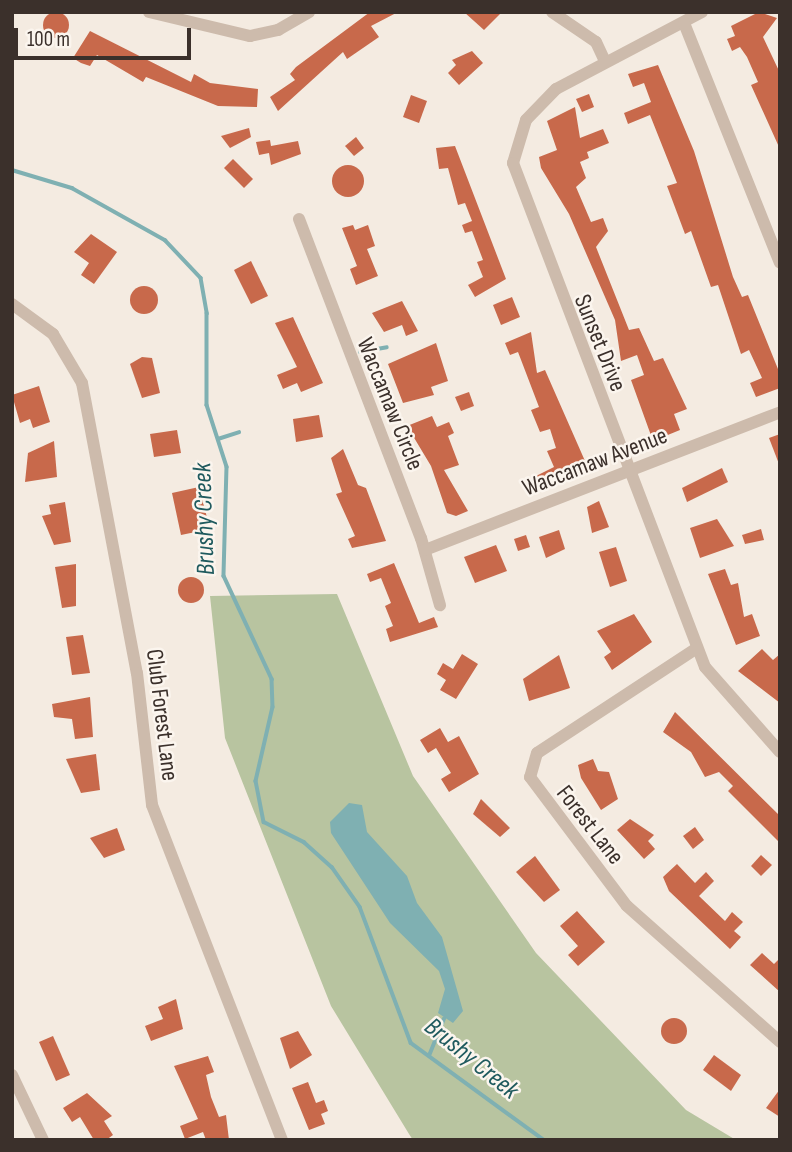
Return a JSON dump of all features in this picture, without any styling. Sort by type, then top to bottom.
[{"type":"street","points":[[149,12],[250,36],[278,30],[309,12]]},
{"type":"street","points":[[552,12],[591,37],[604,59]]},
{"type":"street","name":"Sunset Drive","points":[[702,12],[684,23],[604,59],[535,108],[519,135],[513,163],[579,349],[631,471],[697,648],[721,690],[780,752]]},
{"type":"street","points":[[684,23],[780,263]]},
{"type":"street","name":"Waccamaw Circle","points":[[299,219],[425,550],[440,605]]},
{"type":"street","name":"Club Forest Lane","points":[[12,304],[60,343],[92,411],[152,806],[282,1140]]},
{"type":"street","name":"Waccamaw Avenue","points":[[425,550],[780,412]]},
{"type":"street","name":"Forest Lane","points":[[697,648],[537,753],[532,784],[664,945],[780,1042]]},
{"type":"street","points":[[12,1075],[43,1140]]},
{"type":"green space","points":[[337,594],[413,776],[536,953],[686,1110],[736,1140],[413,1140],[331,1006],[225,738],[210,596]]},
{"type":"water","points":[[349,803],[362,805],[367,832],[407,876],[417,903],[442,937],[463,1011],[453,1023],[438,1013],[445,989],[439,971],[390,923],[331,833],[330,822]]},
{"type":"building","points":[[56,12],[65,16],[69,25],[65,34],[56,38],[47,34],[43,25],[47,16]]},
{"type":"building","points":[[370,12],[398,12],[371,26],[379,37],[347,59],[343,52],[278,111],[270,97],[295,80],[290,74],[296,67]]},
{"type":"building","points":[[464,12],[502,12],[484,30]]},
{"type":"building","points":[[759,12],[777,18],[763,37],[780,73],[779,147],[751,85],[758,82],[747,57],[740,47],[732,51],[727,39],[735,36],[731,26]]},
{"type":"building","points":[[90,31],[191,82],[194,74],[210,83],[258,89],[257,107],[218,106],[146,77],[143,82],[97,55],[90,66],[81,63],[73,58]]},
{"type":"building","points":[[472,51],[483,63],[459,85],[448,73],[456,65],[452,60]]},
{"type":"building","points":[[658,65],[694,151],[733,277],[742,297],[748,295],[780,374],[780,388],[756,397],[750,383],[762,378],[749,350],[741,354],[718,285],[711,287],[691,231],[685,234],[667,186],[677,183],[650,115],[628,124],[624,113],[651,102],[644,83],[633,87],[628,74]]},
{"type":"building","points":[[589,94],[594,107],[582,112],[576,99]]},
{"type":"building","points":[[411,95],[427,101],[419,123],[403,117]]},
{"type":"building","points":[[575,107],[580,138],[603,129],[609,143],[587,152],[589,158],[580,162],[586,178],[576,187],[591,222],[603,218],[608,231],[596,247],[629,330],[639,328],[654,361],[663,358],[687,409],[674,414],[680,430],[653,441],[631,380],[644,375],[637,355],[621,361],[615,320],[569,214],[541,168],[539,157],[557,150],[547,121]]},
{"type":"building","points":[[249,128],[251,137],[230,148],[221,136]]},
{"type":"building","points":[[356,137],[364,148],[354,156],[345,146]]},
{"type":"building","points":[[270,140],[271,146],[298,141],[301,154],[271,165],[269,153],[259,155],[256,142]]},
{"type":"building","points":[[455,146],[506,279],[475,297],[468,285],[483,277],[477,262],[483,260],[472,231],[465,233],[462,225],[472,221],[465,203],[458,205],[448,168],[439,169],[436,148]]},
{"type":"building","points":[[233,159],[253,179],[244,188],[224,168]]},
{"type":"building","points":[[348,165],[360,169],[364,181],[360,193],[348,197],[336,193],[332,181],[336,169]]},
{"type":"building","points":[[353,225],[355,230],[368,225],[375,246],[367,249],[378,276],[356,285],[350,269],[357,266],[342,228]]},
{"type":"building","points":[[91,234],[117,252],[94,284],[81,275],[89,263],[74,252]]},
{"type":"building","points":[[251,261],[268,296],[251,304],[234,270]]},
{"type":"building","points":[[144,286],[154,290],[158,300],[154,310],[144,314],[134,310],[130,300],[134,290]]},
{"type":"building","points":[[512,297],[520,317],[501,325],[493,305]]},
{"type":"building","points":[[402,301],[418,331],[406,336],[402,325],[384,332],[372,313]]},
{"type":"building","points":[[293,317],[323,383],[301,392],[297,383],[283,389],[277,375],[297,367],[275,323]]},
{"type":"building","points":[[531,332],[537,373],[545,370],[585,461],[538,487],[534,477],[554,467],[547,451],[556,448],[550,429],[540,432],[531,410],[539,407],[518,352],[510,355],[505,343]]},
{"type":"building","points":[[436,343],[448,381],[431,387],[434,395],[403,403],[388,364]]},
{"type":"building","points":[[142,357],[152,358],[160,393],[142,398],[130,364]]},
{"type":"building","points":[[39,386],[50,422],[33,428],[30,419],[20,423],[12,395]]},
{"type":"building","points":[[469,392],[474,406],[461,411],[455,397]]},
{"type":"building","points":[[319,415],[323,437],[296,442],[293,419]]},
{"type":"building","points":[[432,416],[437,427],[449,422],[454,433],[448,436],[459,465],[444,470],[468,511],[456,516],[447,513],[431,466],[407,426]]},
{"type":"building","points":[[177,430],[181,453],[154,457],[150,434]]},
{"type":"building","points":[[780,434],[780,464],[779,464],[769,438]]},
{"type":"building","points":[[54,441],[57,477],[25,482],[28,453]]},
{"type":"building","points":[[343,449],[358,485],[366,488],[386,541],[352,548],[348,539],[355,536],[336,494],[342,492],[331,458]]},
{"type":"building","points":[[722,468],[728,482],[687,502],[682,488]]},
{"type":"building","points":[[199,487],[210,529],[181,535],[172,493]]},
{"type":"building","points":[[599,501],[609,527],[592,533],[587,507]]},
{"type":"building","points":[[65,502],[71,542],[54,545],[42,516],[51,514],[49,505]]},
{"type":"building","points":[[717,519],[734,546],[700,558],[690,528]]},
{"type":"building","points":[[761,529],[764,540],[745,544],[742,535]]},
{"type":"building","points":[[559,530],[565,549],[546,558],[539,537]]},
{"type":"building","points":[[526,535],[530,547],[518,551],[514,539]]},
{"type":"building","points":[[496,545],[507,571],[475,583],[464,557]]},
{"type":"building","points":[[616,547],[627,581],[610,587],[599,552]]},
{"type":"building","points":[[394,563],[419,623],[434,617],[438,627],[390,642],[386,629],[393,626],[385,606],[391,603],[381,578],[370,582],[367,574]]},
{"type":"building","points":[[76,564],[76,606],[62,608],[55,567]]},
{"type":"building","points":[[725,569],[731,585],[738,583],[744,617],[752,614],[760,636],[736,645],[708,574]]},
{"type":"building","points":[[191,577],[200,581],[204,590],[200,599],[191,603],[182,599],[178,590],[182,581]]},
{"type":"building","points":[[634,614],[652,642],[612,670],[604,657],[611,652],[597,631]]},
{"type":"building","points":[[83,635],[90,673],[72,675],[66,637]]},
{"type":"building","points":[[762,649],[773,660],[780,654],[780,703],[738,671]]},
{"type":"building","points":[[462,654],[478,664],[456,699],[440,690],[446,680],[437,674],[443,663],[453,669]]},
{"type":"building","points":[[559,655],[570,688],[529,701],[523,679]]},
{"type":"building","points":[[90,697],[93,737],[75,739],[72,719],[54,717],[52,704]]},
{"type":"building","points":[[675,712],[780,816],[780,843],[728,791],[733,786],[719,772],[705,777],[691,752],[663,732]]},
{"type":"building","points":[[440,728],[448,742],[459,736],[479,774],[449,792],[441,779],[451,773],[436,748],[428,753],[420,740]]},
{"type":"building","points":[[96,754],[100,790],[81,793],[66,759]]},
{"type":"building","points":[[593,759],[598,771],[609,772],[618,799],[601,810],[581,778],[578,765]]},
{"type":"building","points":[[481,799],[510,828],[500,837],[473,814]]},
{"type":"building","points":[[630,819],[654,835],[648,841],[655,849],[644,859],[617,830]]},
{"type":"building","points":[[695,827],[704,840],[693,849],[683,836]]},
{"type":"building","points":[[117,828],[125,850],[104,858],[90,838]]},
{"type":"building","points":[[761,855],[772,865],[761,876],[751,866]]},
{"type":"building","points":[[535,856],[560,890],[544,902],[516,872]]},
{"type":"building","points":[[677,864],[695,883],[706,872],[714,881],[699,896],[725,921],[732,912],[743,922],[734,931],[741,937],[730,949],[669,891],[663,877]]},
{"type":"building","points":[[577,911],[605,942],[578,966],[568,955],[578,946],[560,926]]},
{"type":"building","points":[[762,953],[774,964],[780,958],[780,992],[750,965]]},
{"type":"building","points":[[176,999],[183,1029],[151,1041],[145,1026],[163,1019],[158,1007]]},
{"type":"building","points":[[674,1018],[683,1022],[687,1031],[683,1040],[674,1044],[665,1040],[661,1031],[665,1022]]},
{"type":"building","points":[[298,1031],[312,1055],[290,1069],[280,1038]]},
{"type":"building","points":[[53,1036],[70,1075],[56,1081],[39,1042]]},
{"type":"building","points":[[714,1055],[741,1075],[731,1091],[703,1070]]},
{"type":"building","points":[[208,1056],[214,1072],[206,1075],[211,1097],[219,1117],[226,1115],[229,1140],[206,1140],[203,1132],[185,1139],[180,1126],[198,1119],[174,1066]]},
{"type":"building","points":[[308,1082],[316,1103],[324,1100],[328,1111],[321,1114],[325,1124],[309,1130],[292,1088]]},
{"type":"building","points":[[780,1089],[780,1117],[766,1108]]},
{"type":"building","points":[[87,1093],[112,1116],[104,1121],[113,1135],[106,1140],[94,1140],[80,1117],[72,1122],[63,1108]]},
{"type":"waterway","name":"Brushy Creek","points":[[12,170],[72,188],[165,240],[201,278],[207,313],[207,405],[227,467],[224,576],[272,679],[273,707],[256,781],[264,822],[304,842],[332,867],[360,907],[411,1043],[544,1140]]},
{"type":"waterway","points":[[360,352],[387,347]]},
{"type":"waterway","points":[[218,439],[239,432]]},
{"type":"waterway","points":[[429,1056],[444,1019]]}]
